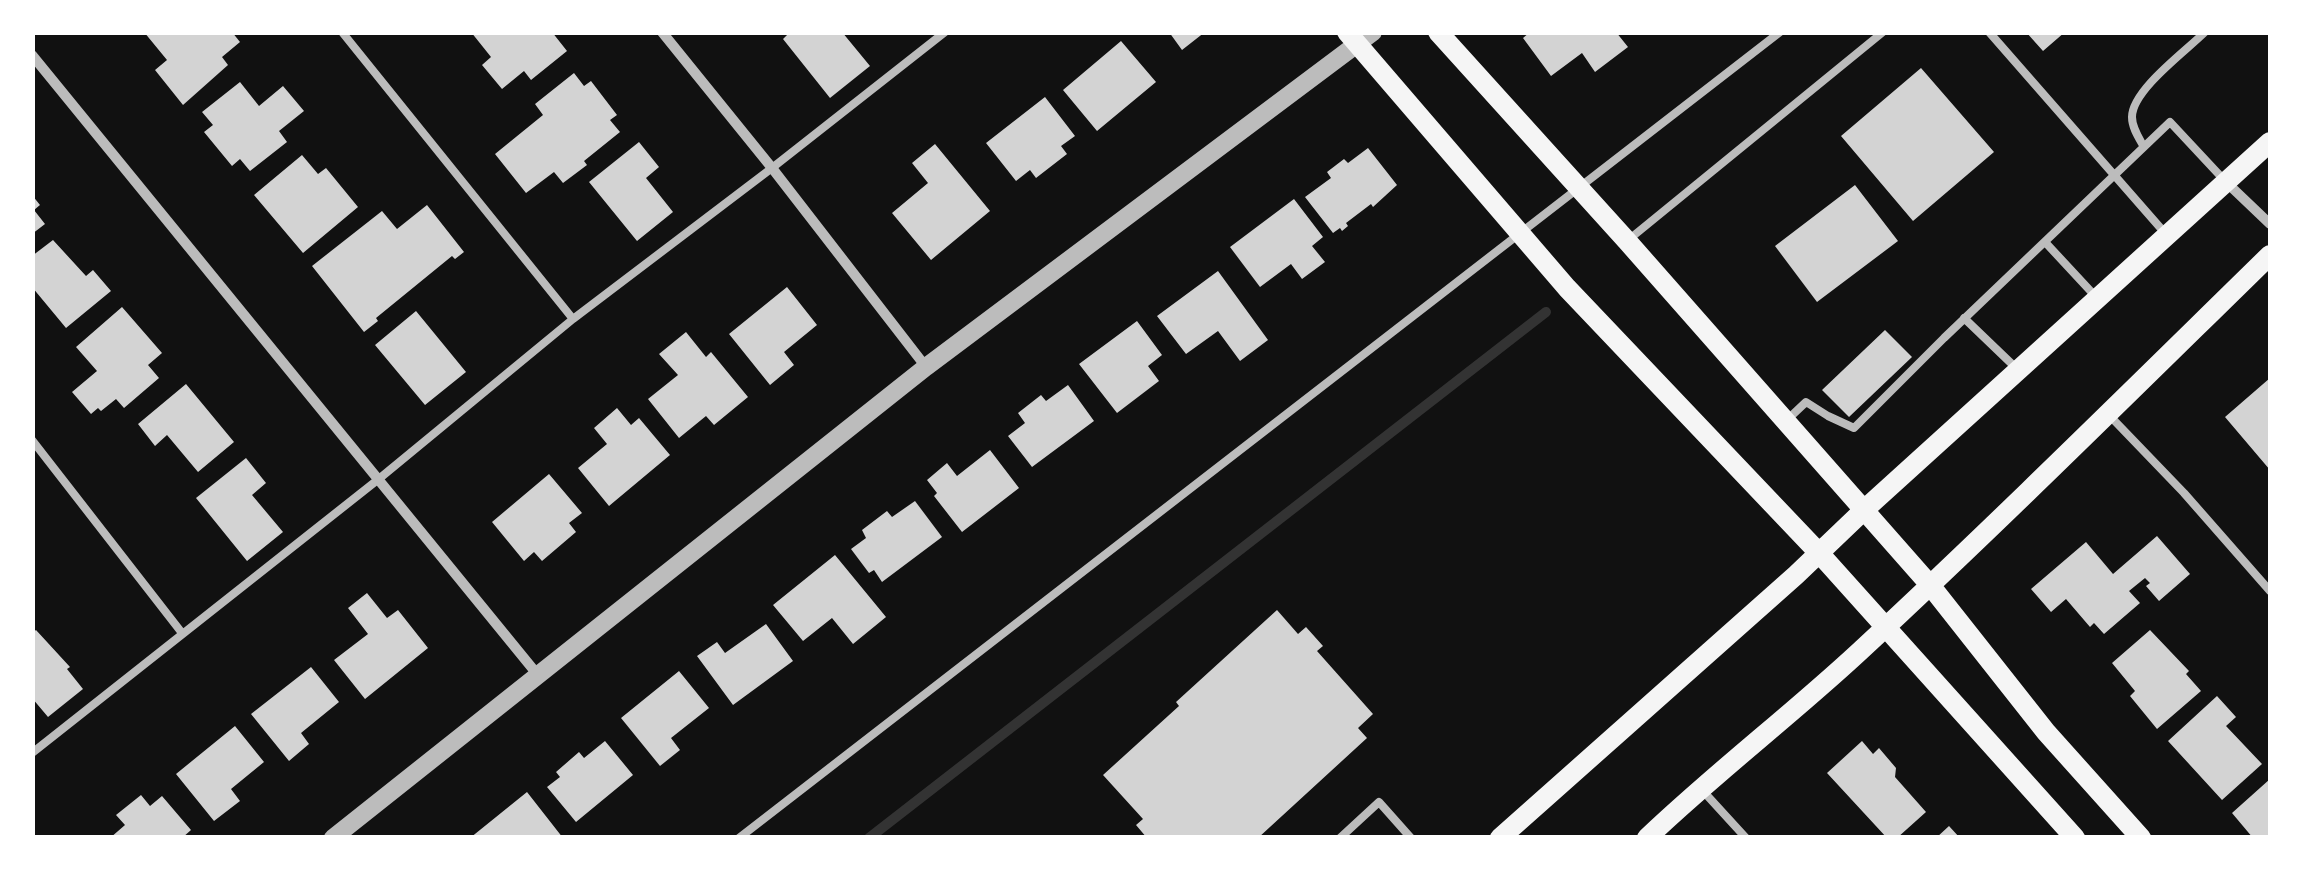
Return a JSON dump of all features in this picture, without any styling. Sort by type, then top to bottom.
[{"type":"main road","points":[[1438,32],[1864,510],[2046,732],[2141,838]]},
{"type":"main road","points":[[1360,37],[1567,288],[1820,554],[2074,838]]},
{"type":"main road","points":[[1500,838],[1820,554],[2270,142]]},
{"type":"main road","points":[[1647,838],[1930,586],[2270,255]]},
{"type":"street","points":[[662,32],[926,367]]},
{"type":"street","points":[[333,838],[926,367],[1360,37]]},
{"type":"street","points":[[32,55],[538,674]]},
{"type":"street","points":[[2226,182],[2270,224]]},
{"type":"lane","points":[[342,32],[573,319]]},
{"type":"lane","points":[[32,753],[380,478],[573,319],[945,32]]},
{"type":"lane","points":[[739,838],[1780,32]]},
{"type":"lane","points":[[1627,240],[1883,32]]},
{"type":"lane","points":[[1989,32],[2167,235]]},
{"type":"lane","points":[[2144,147],[2133,128],[2131,114],[2139,96],[2205,32]]},
{"type":"lane","points":[[1786,422],[1806,402],[1854,428],[2170,122],[2226,182]]},
{"type":"lane","points":[[2046,242],[2098,298]]},
{"type":"lane","points":[[1964,318],[2018,370]]},
{"type":"lane","points":[[2108,414],[2270,591]]},
{"type":"lane","points":[[32,440],[182,633]]},
{"type":"lane","points":[[1700,787],[1746,838]]},
{"type":"lane","points":[[1340,838],[1380,802],[1410,838]]},
{"type":"building","points":[[144,32],[232,32],[240,42],[222,57],[228,65],[183,105],[155,70],[167,60]]},
{"type":"building","points":[[471,32],[552,32],[567,51],[531,80],[524,71],[502,89],[482,65],[491,57]]},
{"type":"building","points":[[790,32],[842,32],[870,66],[830,98],[783,39]]},
{"type":"building","points":[[1169,32],[1205,32],[1182,50]]},
{"type":"building","points":[[1530,32],[1616,32],[1628,47],[1595,72],[1582,53],[1551,76],[1523,38]]},
{"type":"building","points":[[2026,32],[2065,32],[2043,51]]},
{"type":"building","points":[[1121,41],[1156,82],[1097,131],[1063,90]]},
{"type":"building","points":[[1921,68],[1994,152],[1913,221],[1841,136]]},
{"type":"building","points":[[574,73],[584,86],[591,81],[617,115],[610,120],[620,132],[563,183],[554,172],[526,193],[495,154],[543,115],[535,104]]},
{"type":"building","points":[[240,82],[259,106],[283,86],[304,111],[279,131],[287,142],[250,171],[240,159],[232,166],[204,132],[213,125],[202,112]]},
{"type":"building","points":[[1045,97],[1075,136],[1061,146],[1067,154],[1036,178],[1030,170],[1016,181],[986,143]]},
{"type":"building","points":[[639,142],[659,167],[646,178],[673,212],[637,241],[589,182]]},
{"type":"building","points":[[935,144],[990,211],[931,260],[892,213],[928,183],[912,163]]},
{"type":"building","points":[[1368,148],[1397,185],[1373,207],[1371,204],[1346,223],[1348,226],[1342,231],[1340,228],[1333,233],[1305,197],[1331,178],[1327,172]]},
{"type":"building","points":[[302,155],[318,174],[326,168],[358,207],[303,253],[254,195]]},
{"type":"building","points":[[1855,185],[1898,241],[1817,302],[1775,246]]},
{"type":"building","points":[[32,195],[40,205],[34,210],[45,224],[32,234]]},
{"type":"building","points":[[1294,199],[1323,237],[1312,246],[1325,262],[1302,279],[1291,264],[1260,287],[1230,247]]},
{"type":"building","points":[[427,205],[464,252],[455,259],[452,256],[364,332],[312,266],[382,211],[397,229]]},
{"type":"building","points":[[53,240],[86,276],[93,270],[111,291],[66,328],[32,287],[32,256]]},
{"type":"building","points":[[1218,271],[1268,340],[1240,361],[1218,331],[1186,354],[1157,316]]},
{"type":"building","points":[[787,287],[817,325],[784,352],[794,365],[770,385],[729,334]]},
{"type":"building","points":[[122,307],[162,353],[148,365],[159,378],[124,408],[116,399],[91,414],[72,392],[97,371],[76,347]]},
{"type":"building","points":[[416,311],[466,372],[425,405],[375,345]]},
{"type":"building","points":[[1137,321],[1162,355],[1148,366],[1159,381],[1117,413],[1079,364]]},
{"type":"building","points":[[1885,330],[1912,357],[1849,417],[1822,390]]},
{"type":"building","points":[[686,332],[706,357],[711,352],[748,397],[714,425],[706,416],[679,438],[648,399],[678,375],[659,354]]},
{"type":"building","points":[[2270,378],[2270,470],[2225,417]]},
{"type":"building","points":[[186,384],[234,442],[198,472],[167,435],[155,446],[138,424]]},
{"type":"building","points":[[1068,385],[1094,421],[1032,467],[1008,436],[1025,423],[1018,413],[1041,395],[1046,401]]},
{"type":"building","points":[[617,408],[631,425],[639,418],[670,455],[609,506],[578,468],[607,444],[594,428]]},
{"type":"building","points":[[990,450],[1019,488],[962,532],[934,496],[937,493],[927,480],[947,463],[957,476]]},
{"type":"building","points":[[246,458],[266,483],[252,495],[283,532],[247,561],[196,498]]},
{"type":"building","points":[[549,474],[582,513],[569,523],[576,532],[542,561],[534,552],[524,561],[492,522]]},
{"type":"building","points":[[915,501],[942,537],[882,582],[874,570],[869,573],[851,549],[866,538],[862,530],[887,511],[892,517]]},
{"type":"building","points":[[2157,536],[2190,574],[2159,601],[2146,586],[2150,583],[2145,578],[2129,591],[2140,603],[2104,634],[2094,623],[2090,627],[2066,599],[2051,612],[2031,589],[2086,542],[2113,574]]},
{"type":"building","points":[[835,555],[886,617],[853,644],[832,618],[803,641],[773,605]]},
{"type":"building","points":[[367,593],[387,618],[398,610],[428,648],[365,699],[334,660],[368,634],[348,608]]},
{"type":"building","points":[[1277,610],[1298,634],[1306,627],[1323,646],[1317,651],[1373,714],[1358,728],[1367,738],[1258,838],[1147,838],[1136,825],[1143,819],[1103,775]]},
{"type":"building","points":[[766,624],[793,661],[733,705],[697,656],[717,642],[725,653]]},
{"type":"building","points":[[36,630],[70,667],[67,669],[83,689],[48,717],[32,698],[32,633]]},
{"type":"building","points":[[2150,630],[2189,671],[2186,674],[2201,691],[2157,729],[2130,696],[2135,691],[2112,663]]},
{"type":"building","points":[[311,667],[339,702],[301,733],[309,744],[289,761],[251,714]]},
{"type":"building","points":[[679,671],[709,708],[671,738],[680,750],[660,766],[621,718]]},
{"type":"building","points":[[2217,696],[2236,717],[2226,726],[2262,764],[2222,800],[2168,741]]},
{"type":"building","points":[[235,726],[264,762],[231,789],[240,801],[214,821],[176,774]]},
{"type":"building","points":[[605,741],[633,775],[576,822],[547,787],[560,777],[556,772],[579,752],[584,758]]},
{"type":"building","points":[[1862,741],[1873,754],[1879,748],[1896,768],[1895,777],[1926,812],[1897,838],[1887,838],[1827,773]]},
{"type":"building","points":[[2270,779],[2270,834],[2267,838],[2253,838],[2232,813]]},
{"type":"building","points":[[527,792],[563,838],[470,838]]},
{"type":"building","points":[[141,795],[150,806],[162,796],[191,830],[182,838],[110,838],[125,825],[116,815]]},
{"type":"building","points":[[1949,826],[1960,838],[1936,838]]},
{"type":"waterway","points":[[869,838],[1546,312]]}]
